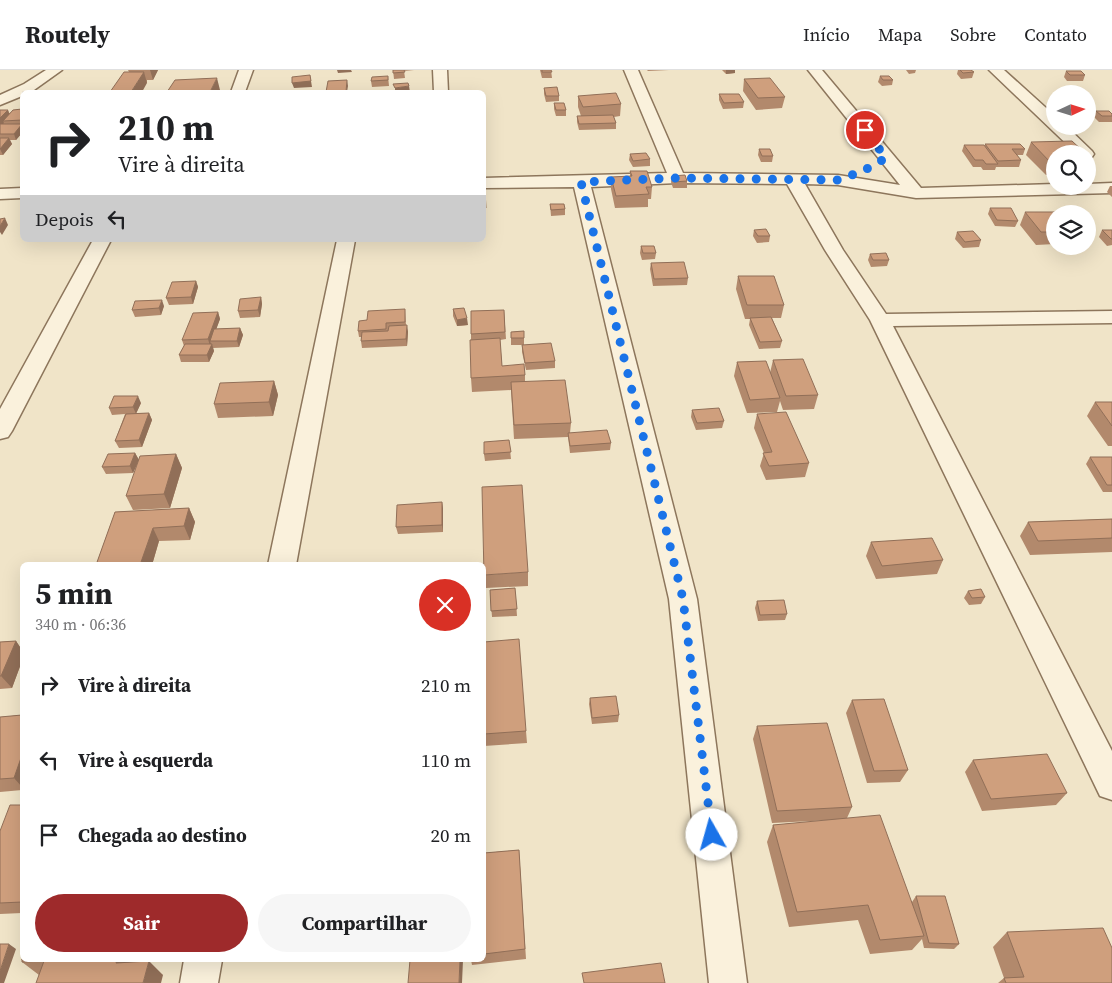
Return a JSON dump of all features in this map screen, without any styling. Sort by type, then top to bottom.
[{"type":"street","points":[[22,90],[55,70]]},
{"type":"street","points":[[239,90],[246,70]]},
{"type":"street","points":[[440,70],[441,90]]},
{"type":"street","points":[[631,70],[677,178]]},
{"type":"street","points":[[815,70],[916,193]]},
{"type":"street","points":[[996,70],[1046,116]]},
{"type":"street","points":[[0,100],[20,91]]},
{"type":"street","points":[[1066,135],[1101,169]]},
{"type":"street","points":[[838,180],[867,169],[886,158]]},
{"type":"street","points":[[486,183],[677,178],[838,180],[916,193],[1101,169]]},
{"type":"street","points":[[793,179],[834,250],[880,320],[1112,785]]},
{"type":"street","points":[[581,182],[683,599],[728,983]]},
{"type":"street","points":[[0,194],[20,193]]},
{"type":"street","points":[[0,431],[101,242]]},
{"type":"street","points":[[283,562],[346,242]]},
{"type":"street","points":[[880,320],[1112,316]]},
{"type":"street","points":[[199,983],[203,962]]},
{"type":"building","points":[[393,70],[404,70],[405,72],[393,73]]},
{"type":"building","points":[[542,70],[551,70],[552,72],[542,72]]},
{"type":"building","points":[[960,70],[971,70],[974,72],[963,73]]},
{"type":"building","points":[[1066,71],[1081,71],[1085,75],[1070,75]]},
{"type":"building","points":[[124,72],[144,72],[132,90],[111,90]]},
{"type":"building","points":[[310,75],[311,81],[292,83],[292,77]]},
{"type":"building","points":[[388,76],[388,80],[371,81],[372,77]]},
{"type":"building","points":[[880,76],[889,76],[893,80],[883,80]]},
{"type":"building","points":[[217,78],[211,90],[168,90],[175,80]]},
{"type":"building","points":[[770,78],[785,97],[758,98],[744,79]]},
{"type":"building","points":[[347,80],[346,90],[326,90],[328,81]]},
{"type":"building","points":[[408,83],[409,86],[395,88],[393,84]]},
{"type":"building","points":[[557,87],[559,96],[546,96],[544,88]]},
{"type":"building","points":[[616,93],[621,104],[583,107],[578,96]]},
{"type":"building","points":[[719,94],[739,94],[744,102],[724,103]]},
{"type":"building","points":[[554,103],[564,103],[566,110],[556,110]]},
{"type":"building","points":[[20,109],[20,120],[3,121],[13,110]]},
{"type":"building","points":[[0,110],[8,110],[0,118]]},
{"type":"building","points":[[1096,111],[1109,111],[1112,114],[1112,116],[1102,116]]},
{"type":"building","points":[[613,115],[616,123],[579,124],[577,116]]},
{"type":"building","points":[[0,124],[20,124],[14,134],[0,134]]},
{"type":"building","points":[[0,138],[9,138],[0,149]]},
{"type":"building","points":[[1072,141],[1076,145],[1046,145],[1046,158],[1031,142]]},
{"type":"building","points":[[985,144],[1020,144],[1025,149],[1012,149],[1021,160],[998,161]]},
{"type":"building","points":[[964,145],[984,145],[998,164],[986,164],[983,160],[975,160]]},
{"type":"building","points":[[759,149],[770,149],[773,156],[762,156]]},
{"type":"building","points":[[646,153],[650,159],[633,161],[630,154]]},
{"type":"building","points":[[630,171],[647,171],[652,187],[646,187],[649,194],[616,196],[611,177],[632,176]]},
{"type":"building","points":[[685,175],[687,181],[674,182],[672,176]]},
{"type":"building","points":[[550,204],[564,204],[565,209],[551,210]]},
{"type":"building","points":[[990,208],[1011,208],[1018,221],[997,220]]},
{"type":"building","points":[[1025,212],[1046,212],[1046,232],[1041,232]]},
{"type":"building","points":[[5,218],[0,226],[0,219]]},
{"type":"building","points":[[766,229],[770,236],[758,236],[754,230]]},
{"type":"building","points":[[1102,230],[1112,230],[1112,239],[1111,239]]},
{"type":"building","points":[[973,231],[981,240],[965,242],[957,232]]},
{"type":"building","points":[[641,246],[654,246],[656,253],[643,253]]},
{"type":"building","points":[[886,253],[889,260],[873,260],[870,254]]},
{"type":"building","points":[[684,262],[688,278],[654,279],[651,263]]},
{"type":"building","points":[[738,276],[774,276],[784,305],[747,305]]},
{"type":"building","points":[[196,281],[191,297],[166,298],[172,282]]},
{"type":"building","points":[[261,297],[258,310],[238,311],[240,299]]},
{"type":"building","points":[[162,300],[159,308],[132,310],[135,301]]},
{"type":"building","points":[[464,308],[467,318],[457,320],[453,309]]},
{"type":"building","points":[[405,309],[405,322],[386,323],[386,329],[358,331],[359,321],[367,320],[368,311]]},
{"type":"building","points":[[504,310],[505,332],[471,334],[471,311]]},
{"type":"building","points":[[218,312],[208,339],[182,340],[193,313]]},
{"type":"building","points":[[771,317],[782,341],[760,342],[750,318]]},
{"type":"building","points":[[407,325],[406,339],[361,341],[362,332],[388,331],[389,326]]},
{"type":"building","points":[[240,328],[237,341],[210,341],[214,329]]},
{"type":"building","points":[[524,331],[524,338],[511,338],[511,332]]},
{"type":"building","points":[[500,338],[502,366],[524,364],[525,375],[471,378],[470,340]]},
{"type":"building","points":[[551,343],[555,361],[525,363],[522,345]]},
{"type":"building","points":[[185,344],[212,344],[207,355],[179,355]]},
{"type":"building","points":[[803,359],[818,395],[786,396],[773,360]]},
{"type":"building","points":[[766,361],[780,398],[750,400],[737,362]]},
{"type":"building","points":[[565,380],[571,423],[514,425],[511,382]]},
{"type":"building","points":[[274,381],[269,402],[214,404],[220,383]]},
{"type":"building","points":[[114,396],[138,396],[133,407],[109,408]]},
{"type":"building","points":[[1095,402],[1112,402],[1112,426]]},
{"type":"building","points":[[719,408],[724,421],[697,423],[692,410]]},
{"type":"building","points":[[786,412],[809,463],[769,466],[763,453],[772,452],[757,414]]},
{"type":"building","points":[[149,413],[139,440],[115,441],[126,414]]},
{"type":"building","points":[[607,430],[611,443],[570,446],[568,433]]},
{"type":"building","points":[[509,440],[511,452],[484,454],[484,442]]},
{"type":"building","points":[[135,453],[130,466],[102,467],[108,454]]},
{"type":"building","points":[[176,454],[164,494],[126,496],[140,456]]},
{"type":"building","points":[[1090,457],[1112,457],[1112,485],[1107,485]]},
{"type":"building","points":[[522,485],[528,572],[486,575],[486,562],[484,562],[482,487]]},
{"type":"building","points":[[442,502],[442,525],[396,527],[397,505]]},
{"type":"building","points":[[189,508],[184,526],[153,528],[141,562],[97,562],[115,512]]},
{"type":"building","points":[[1112,519],[1112,538],[1038,541],[1028,522]]},
{"type":"building","points":[[932,538],[943,560],[882,566],[871,542]]},
{"type":"building","points":[[515,588],[517,609],[491,611],[490,590]]},
{"type":"building","points":[[981,589],[985,597],[972,598],[968,591]]},
{"type":"building","points":[[784,600],[787,614],[760,615],[757,601]]},
{"type":"building","points":[[519,639],[526,731],[486,734],[486,642]]},
{"type":"building","points":[[16,641],[1,676],[0,676],[0,642]]},
{"type":"building","points":[[616,696],[619,715],[592,718],[590,698]]},
{"type":"building","points":[[884,699],[908,770],[874,771],[852,700]]},
{"type":"building","points":[[20,715],[20,761],[14,778],[0,779],[0,717]]},
{"type":"building","points":[[827,723],[852,807],[777,811],[757,726]]},
{"type":"building","points":[[1047,754],[1067,793],[991,799],[973,760]]},
{"type":"building","points":[[10,805],[20,805],[20,902],[0,903],[0,831]]},
{"type":"building","points":[[880,815],[924,936],[880,940],[868,905],[797,912],[773,825]]},
{"type":"building","points":[[519,850],[525,949],[486,954],[486,853]]},
{"type":"building","points":[[916,896],[945,896],[959,944],[929,943]]},
{"type":"building","points":[[1103,928],[1112,948],[1112,983],[1006,983],[1004,978],[1024,977],[1007,932]]},
{"type":"building","points":[[0,944],[9,944],[0,971]]},
{"type":"building","points":[[44,962],[149,962],[143,983],[36,983]]},
{"type":"building","points":[[410,962],[460,962],[459,983],[408,983]]},
{"type":"building","points":[[661,963],[665,983],[584,983],[582,973]]},
{"type":"route","points":[[712,835],[683,599],[581,182],[677,178],[838,180],[863,171],[886,158],[865,130]]}]
